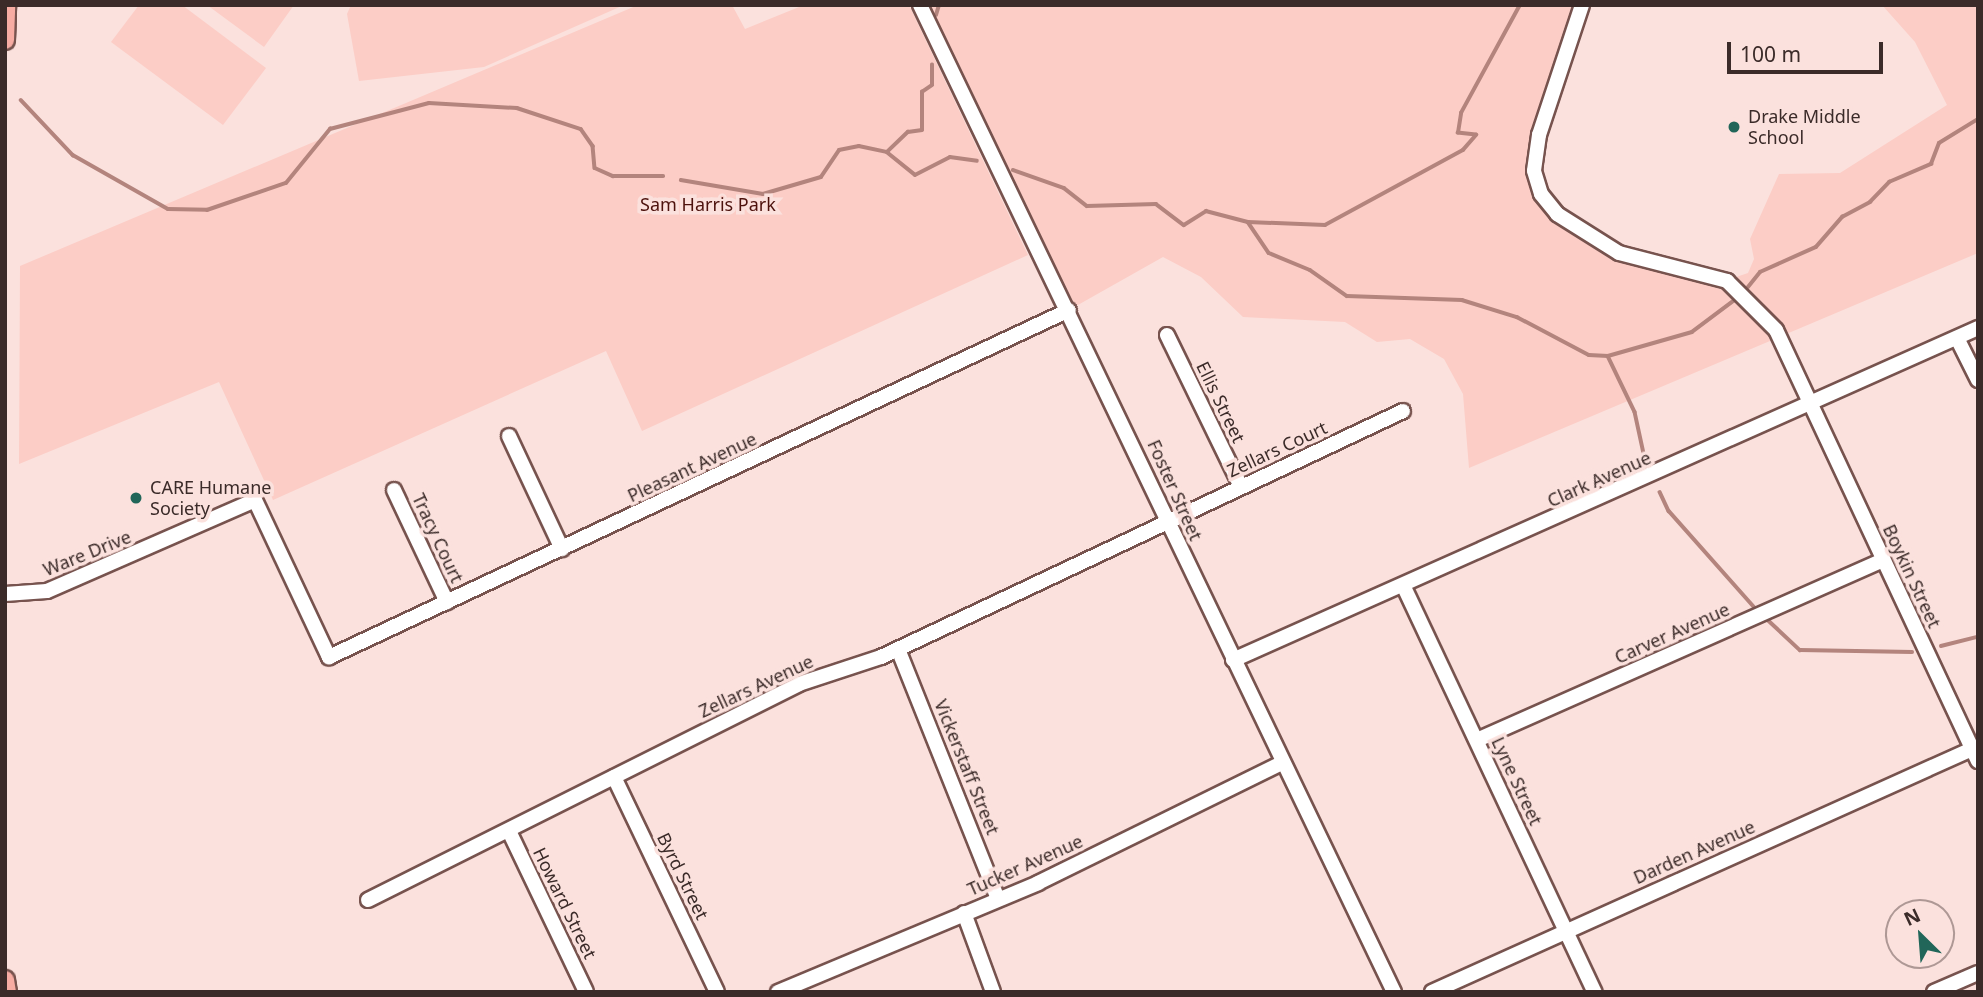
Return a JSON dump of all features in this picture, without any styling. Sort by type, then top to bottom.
[{"type":"main road","points":[[5,40],[6,5]]},
{"type":"main road","points":[[5,980],[7,992]]},
{"type":"street","name":"Foster Street","points":[[920,5],[1069,310],[1282,763],[1394,992]]},
{"type":"street","name":"Boykin Street","points":[[1582,5],[1539,135],[1534,171],[1541,194],[1557,214],[1619,253],[1727,281],[1776,330],[1975,755]]},
{"type":"street","name":"Pleasant Avenue","points":[[330,657],[1069,310]]},
{"type":"street","name":"Clark Avenue","points":[[1233,660],[1812,406],[1978,328]]},
{"type":"street","name":"Ellis Street","points":[[1167,335],[1241,487]]},
{"type":"street","points":[[1957,338],[1978,380]]},
{"type":"street","name":"Zellars Court","points":[[1167,521],[1403,411]]},
{"type":"street","points":[[509,436],[562,549]]},
{"type":"street","name":"Tracy Court","points":[[394,490],[447,602]]},
{"type":"street","name":"Ware Drive","points":[[5,594],[47,591],[255,500],[330,657]]},
{"type":"street","name":"Zellars Avenue","points":[[368,900],[799,684],[898,649],[1167,521]]},
{"type":"street","name":"Carver Avenue","points":[[1477,740],[1883,560]]},
{"type":"street","name":"Lyne Street","points":[[1404,587],[1595,992]]},
{"type":"street","name":"Vickerstaff Street","points":[[898,649],[998,899]]},
{"type":"street","name":"Darden Avenue","points":[[1433,992],[1566,931],[1975,755]]},
{"type":"street","name":"Tucker Avenue","points":[[778,992],[998,899],[1282,763]]},
{"type":"street","name":"Byrd Street","points":[[614,777],[717,992]]},
{"type":"street","name":"Howard Street","points":[[509,831],[586,992]]},
{"type":"street","points":[[964,913],[993,992]]},
{"type":"street","points":[[1934,992],[1978,973]]},
{"type":"green space","points":[[139,5],[182,5],[266,68],[223,125],[111,42]]},
{"type":"green space","points":[[207,5],[294,5],[264,47]]},
{"type":"green space","points":[[351,5],[624,5],[484,67],[359,81],[347,14]]},
{"type":"green space","name":"Sam Harris Park","points":[[638,5],[732,5],[745,29],[804,5],[909,5],[1028,255],[642,431],[606,351],[273,500],[219,382],[19,464],[20,266]]},
{"type":"green space","points":[[920,5],[1582,5],[1539,135],[1541,194],[1587,236],[1727,280],[1748,273],[1754,259],[1750,239],[1779,174],[1840,173],[1947,105],[1915,42],[1882,5],[1978,5],[1978,253],[1469,468],[1463,394],[1444,359],[1410,339],[1377,342],[1345,322],[1243,317],[1201,277],[1163,257],[1069,310]]},
{"type":"waterway","points":[[936,15],[939,5]]},
{"type":"waterway","points":[[1013,170],[1064,188],[1087,206],[1156,204],[1184,225],[1206,211],[1248,222],[1325,225],[1463,150],[1476,135],[1458,133],[1461,113],[1520,5]]},
{"type":"waterway","points":[[887,152],[908,132],[922,130],[922,92],[932,85],[932,65]]},
{"type":"waterway","points":[[21,100],[73,155],[168,209],[207,210],[286,183],[330,129],[429,103],[517,108],[581,129],[593,146],[595,168],[613,176],[663,176]]},
{"type":"waterway","points":[[1748,287],[1760,272],[1816,247],[1842,217],[1870,202],[1889,182],[1931,164],[1939,143],[1978,119]]},
{"type":"waterway","points":[[681,180],[763,194],[821,177],[839,150],[859,146],[887,152],[915,175],[950,157],[977,161]]},
{"type":"waterway","points":[[1248,222],[1269,253],[1310,270],[1347,296],[1462,300],[1517,317],[1589,355],[1608,356],[1635,412],[1646,463]]},
{"type":"waterway","points":[[1608,356],[1692,332],[1736,299]]},
{"type":"waterway","points":[[1660,492],[1669,511],[1755,608]]},
{"type":"waterway","points":[[1768,620],[1800,650],[1912,652]]},
{"type":"waterway","points":[[1941,646],[1978,637]]},
{"type":"place","name":"Drake Middle School","points":[[1734,127]]},
{"type":"place","name":"CARE Humane Society","points":[[136,498]]}]
